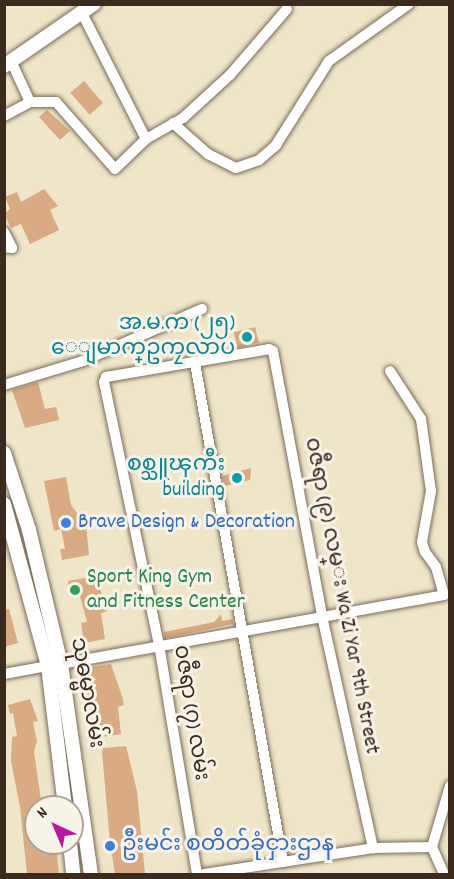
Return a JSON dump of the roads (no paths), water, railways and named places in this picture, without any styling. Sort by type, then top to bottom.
[{"type":"main road","points":[[8,65],[83,15],[94,4]]},
{"type":"main road","name":"သုဓမ္မာလမ်း","points":[[4,453],[29,530],[91,874]]},
{"type":"main road","name":"သုဓမ္မာလမ်း","points":[[4,504],[54,665],[64,795]]},
{"type":"main road","points":[[72,855],[74,874]]},
{"type":"street","points":[[173,123],[208,154],[236,168],[260,160],[276,145],[329,61],[409,5]]},
{"type":"street","points":[[4,116],[30,102],[56,102],[115,169],[146,140],[173,123],[230,75],[287,9]]},
{"type":"street","points":[[83,15],[146,140]]},
{"type":"street","points":[[8,65],[30,102]]},
{"type":"street","points":[[4,232],[12,248],[4,247]]},
{"type":"street","points":[[4,385],[94,357],[202,309]]},
{"type":"street","name":"၀ဇီရာ (၉) လမ္း Wa Zi Yar 9th Street","points":[[195,363],[268,349],[273,351],[322,616],[374,848]]},
{"type":"street","points":[[195,363],[283,862]]},
{"type":"street","name":"၀ဇီရာ (၇) လမ်း","points":[[195,363],[106,377],[104,382],[159,645],[197,874]]},
{"type":"street","points":[[4,674],[444,595],[436,567],[424,552],[422,542],[431,491],[421,418],[390,371]]},
{"type":"street","points":[[444,874],[432,847],[450,786]]},
{"type":"street","points":[[204,874],[374,848],[432,847]]},
{"type":"place","name":"အ.မ.က (၂၅) ေျမာက္ဥကၠလာပ","points":[[247,337]]},
{"type":"place","name":"စစ္သူၾကီး building","points":[[237,478]]},
{"type":"place","name":"Brave Design & Decoration","points":[[66,523]]},
{"type":"place","name":"Sport King Gym and Fitness Center","points":[[75,590]]},
{"type":"place","name":"ဦးမင်း စတိတ်ခုံငှားဌာန","points":[[110,846]]}]
